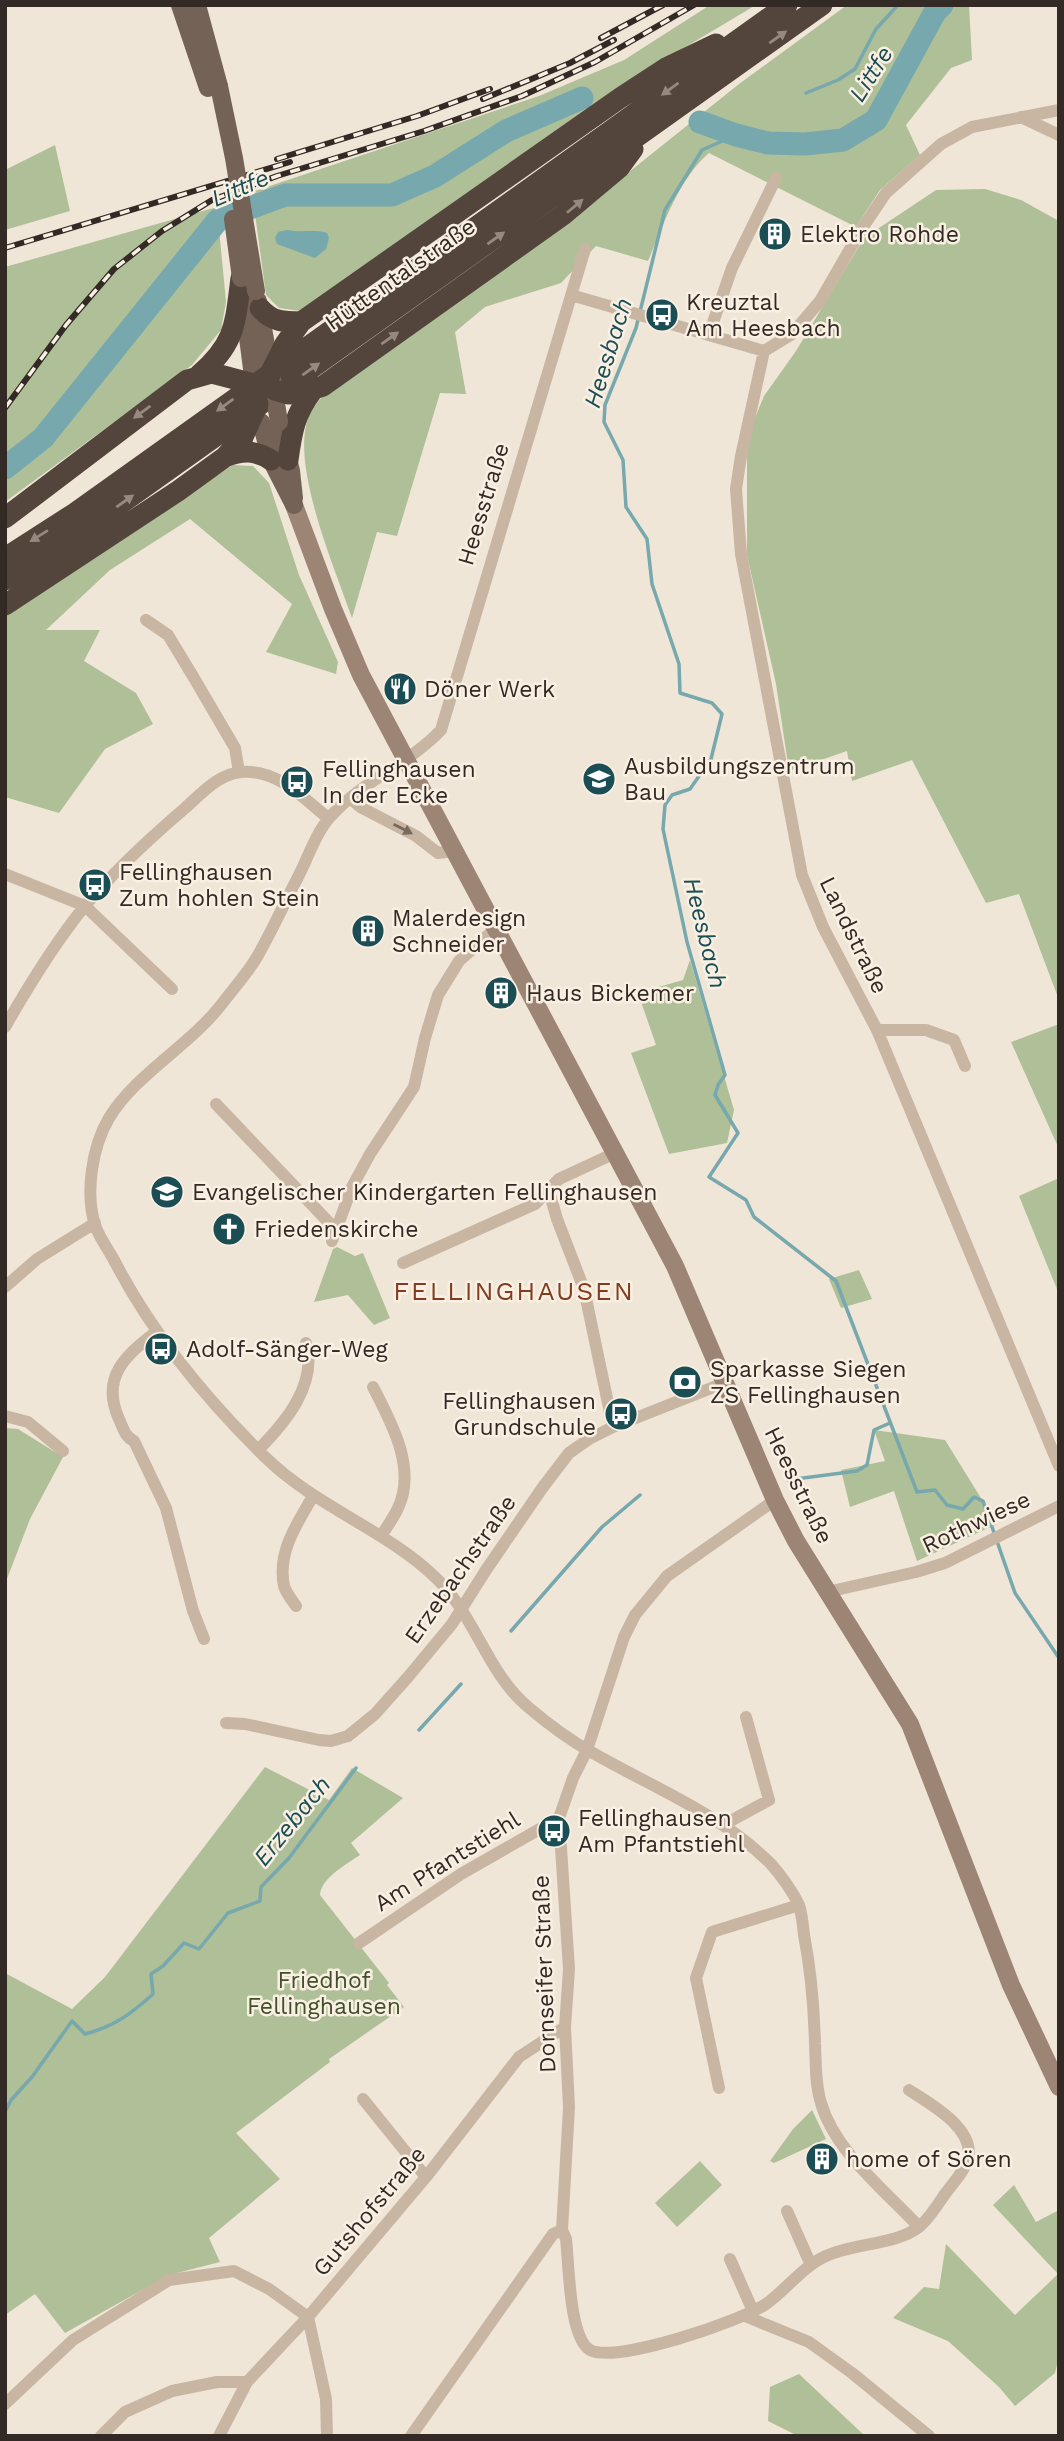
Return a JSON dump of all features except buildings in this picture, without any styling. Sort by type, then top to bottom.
[{"type":"highway","name":"Hüttentalstraße","points":[[5,558],[75,513],[787,5]]},
{"type":"highway","name":"Hüttentalstraße","points":[[5,580],[85,529],[822,5]]},
{"type":"highway","points":[[5,605],[89,552],[225,457],[243,437],[261,386],[301,322],[666,68],[765,20]]},
{"type":"highway","points":[[5,518],[134,418],[187,380],[199,375],[212,373],[288,394],[323,386],[563,215],[619,168],[647,130]]},
{"type":"highway","points":[[252,292],[265,314],[280,322],[301,322]]},
{"type":"highway","points":[[199,375],[226,346],[252,292]]},
{"type":"highway","points":[[225,457],[246,451],[280,460],[307,391]]},
{"type":"main road","name":"Heesstraße","points":[[180,5],[213,87]]},
{"type":"main road","name":"Heesstraße","points":[[197,5],[229,190],[252,292],[261,386],[296,510],[333,609],[361,675],[675,1266],[775,1500],[796,1541],[910,1724],[1011,1985],[1059,2087]]},
{"type":"main road","name":"Heesstraße","points":[[252,292],[261,386]]},
{"type":"street","points":[[571,295],[764,351],[792,334],[820,301],[886,193],[941,144],[972,127],[1059,110]]},
{"type":"street","points":[[1021,117],[1059,135]]},
{"type":"street","points":[[709,334],[732,268],[776,178]]},
{"type":"street","name":"Heesstraße","points":[[405,759],[424,747],[441,730],[585,248]]},
{"type":"street","name":"Landstraße","points":[[764,351],[736,489],[741,554],[802,875],[823,928],[877,1030],[1059,1466]]},
{"type":"street","points":[[146,620],[168,635],[235,748],[239,772]]},
{"type":"street","points":[[405,759],[328,818],[255,961],[206,1024],[123,1100],[109,1119],[96,1147],[90,1185],[94,1223],[121,1275],[156,1332],[216,1406],[258,1450],[313,1496],[381,1536],[435,1577],[462,1607],[500,1675],[525,1705],[587,1750],[725,1824],[774,1867],[799,1905],[814,1997],[817,2080],[821,2104],[833,2131],[844,2145],[871,2178],[919,2227],[961,2174],[969,2157],[960,2129],[951,2117],[909,2090]]},
{"type":"street","points":[[5,1027],[38,970],[85,906],[146,841],[219,779],[239,772],[264,773],[281,780],[328,818]]},
{"type":"street","points":[[351,799],[362,808],[415,836],[438,853],[455,851]]},
{"type":"street","points":[[5,874],[85,906],[172,989]]},
{"type":"street","points":[[216,1104],[334,1235],[352,1187],[414,1087],[438,995],[459,961],[495,929]]},
{"type":"street","points":[[877,1030],[926,1030],[954,1040],[965,1066]]},
{"type":"street","points":[[403,1263],[535,1204],[559,1179],[615,1153]]},
{"type":"street","points":[[549,1191],[584,1289],[613,1427]]},
{"type":"street","points":[[5,1287],[37,1259],[94,1223]]},
{"type":"street","points":[[156,1332],[127,1354],[116,1378],[114,1404],[124,1431],[128,1438],[134,1441],[166,1508],[193,1611],[204,1639]]},
{"type":"street","points":[[258,1450],[280,1428],[302,1390],[309,1367],[306,1343]]},
{"type":"street","name":"Erzebachstraße","points":[[226,1723],[245,1724],[319,1740],[331,1741],[348,1736],[383,1705],[452,1624],[543,1487],[569,1453],[613,1427],[724,1383]]},
{"type":"street","points":[[373,1387],[392,1424],[404,1471],[404,1489],[399,1506],[381,1536]]},
{"type":"street","points":[[5,1416],[28,1422],[62,1451]]},
{"type":"street","points":[[296,1606],[284,1588],[284,1557],[288,1540],[313,1496]]},
{"type":"street","name":"Dornseifer Straße","points":[[775,1500],[676,1569],[650,1594],[635,1615],[624,1637],[587,1750],[573,1778],[559,1818],[569,1969],[565,2027],[569,2107],[562,2231],[566,2239],[578,2336],[588,2349],[603,2355],[690,2335],[749,2314],[767,2303],[811,2265],[835,2252],[897,2236],[919,2227]]},
{"type":"street","name":"Rothwiese","points":[[827,1592],[944,1563],[1059,1506]]},
{"type":"street","points":[[725,1824],[769,1800],[746,1717]]},
{"type":"street","name":"Am Pfantstiehl","points":[[359,1943],[461,1874],[559,1818]]},
{"type":"street","points":[[719,2088],[696,1978],[712,1932],[799,1905]]},
{"type":"street","name":"Gutshofstraße","points":[[219,2436],[247,2382],[308,2317],[426,2177],[519,2057],[565,2027]]},
{"type":"street","points":[[363,2099],[426,2177]]},
{"type":"street","points":[[787,2211],[811,2265]]},
{"type":"street","points":[[411,2436],[553,2234],[562,2231]]},
{"type":"street","points":[[730,2259],[749,2314],[809,2342],[852,2373],[929,2436]]},
{"type":"street","points":[[5,2404],[73,2340],[169,2280],[234,2272],[269,2290],[308,2317],[326,2399],[327,2436]]},
{"type":"street","points":[[100,2436],[125,2412],[172,2391],[217,2382],[247,2382]]},
{"type":"green space","points":[[710,5],[756,5],[615,89],[300,311],[279,308],[266,295],[252,192],[539,96],[624,60]]},
{"type":"green space","points":[[847,5],[969,5],[972,60],[951,68],[906,125],[920,155],[880,190],[856,227],[709,153],[680,189],[648,261],[596,246],[561,283],[485,307],[455,332],[466,394],[440,393],[397,536],[377,532],[352,618],[318,522],[306,470],[306,426],[310,414],[321,398],[534,248],[739,84]]},
{"type":"green space","points":[[55,145],[70,211],[5,230],[5,170]]},
{"type":"green space","points":[[985,189],[1021,200],[1059,221],[1059,1000],[1019,894],[986,903],[912,760],[852,781],[847,751],[789,771],[776,684],[747,555],[747,437],[764,396],[796,351],[864,238],[936,190]]},
{"type":"green space","points":[[217,207],[226,302],[221,330],[192,365],[5,502],[5,267]]},
{"type":"green space","points":[[233,465],[253,466],[269,483],[299,575],[338,662],[336,674],[266,652],[292,604],[190,519],[110,570],[46,630],[100,630],[84,661],[136,693],[153,724],[105,749],[59,813],[5,797],[5,613]]},
{"type":"green space","points":[[690,960],[734,1110],[727,1143],[669,1154],[631,1053],[656,1045],[638,993],[683,980]]},
{"type":"green space","points":[[1059,1024],[1059,1149],[1011,1042]]},
{"type":"green space","points":[[1059,1178],[1059,1294],[1019,1196]]},
{"type":"green space","points":[[337,1247],[355,1256],[363,1253],[390,1318],[374,1325],[348,1295],[314,1302],[333,1249]]},
{"type":"green space","points":[[859,1270],[872,1299],[841,1308],[829,1279]]},
{"type":"green space","points":[[5,1428],[18,1429],[63,1457],[30,1519],[5,1584]]},
{"type":"green space","points":[[874,1430],[945,1440],[997,1524],[917,1561],[894,1491],[850,1507],[841,1470],[885,1461]]},
{"type":"green space","name":"Friedhof Fellinghausen","points":[[265,1767],[329,1800],[352,1768],[403,1798],[351,1843],[360,1855],[330,1877],[320,1895],[389,1983],[387,1985],[404,2007],[329,2059],[330,2062],[236,2133],[280,2179],[209,2238],[220,2262],[169,2275],[65,2333],[35,2294],[5,2315],[5,1973],[72,2009],[105,1977]]},
{"type":"green space","points":[[812,2110],[826,2139],[774,2163],[770,2161],[793,2129]]},
{"type":"green space","points":[[700,2161],[722,2185],[677,2227],[655,2203]]},
{"type":"green space","points":[[1014,2185],[1036,2222],[1059,2210],[1059,2356],[1055,2373],[1015,2406],[999,2387],[948,2341],[893,2318],[924,2287],[939,2289],[946,2244],[1015,2315],[1058,2274],[993,2205]]},
{"type":"green space","points":[[799,2374],[865,2436],[798,2436],[768,2421],[770,2387]]},
{"type":"water","points":[[287,230],[327,233],[329,238],[326,249],[315,258],[277,244],[275,238],[278,232]]},
{"type":"waterway","points":[[806,93],[838,80],[855,69],[876,29],[898,5]]},
{"type":"waterway","name":"Littfe","points":[[932,5],[935,12]]},
{"type":"waterway","name":"Littfe","points":[[700,122],[768,143],[805,144],[843,140],[876,120],[935,12],[942,5]]},
{"type":"waterway","name":"Littfe","points":[[5,468],[43,438],[218,220],[285,195],[392,195],[435,176],[506,131],[582,98]]},
{"type":"waterway","name":"Heesbach","points":[[736,135],[702,150],[665,210],[636,328],[605,405],[604,422],[623,460],[626,507],[647,539],[652,584],[679,664],[680,693],[712,703],[722,714],[711,759],[690,789],[672,795],[665,805],[663,829],[687,942],[725,1075],[715,1095],[738,1133],[709,1177],[746,1200],[754,1217],[836,1281],[917,1492],[935,1490],[947,1505],[963,1509],[974,1497],[983,1501],[1015,1593],[1059,1658]]},
{"type":"waterway","name":"Erzebach","points":[[788,1480],[857,1471],[867,1465],[874,1430],[890,1423]]},
{"type":"waterway","name":"Erzebach","points":[[511,1631],[602,1527],[640,1495]]},
{"type":"waterway","name":"Erzebach","points":[[419,1730],[461,1684]]},
{"type":"waterway","name":"Erzebach","points":[[5,2112],[11,2100],[32,2077],[72,2021],[85,2034],[122,2018],[153,1994],[151,1974],[163,1966],[184,1943],[199,1949],[228,1913],[260,1901],[261,1887],[289,1858],[356,1768]]},
{"type":"railway","points":[[601,38],[663,5]]},
{"type":"railway","points":[[5,408],[66,325],[114,269],[162,231],[212,200],[522,96],[595,62],[694,5]]},
{"type":"railway","points":[[483,99],[570,63],[614,40]]},
{"type":"railway","points":[[277,159],[417,116],[490,89]]},
{"type":"railway","points":[[5,248],[290,162]]},
{"type":"place","name":"Elektro Rohde","points":[[775,234]]},
{"type":"place","name":"Kreuztal Am Heesbach","points":[[662,315]]},
{"type":"place","name":"Döner Werk","points":[[400,689]]},
{"type":"place","name":"Ausbildungszentrum Bau","points":[[599,779]]},
{"type":"place","name":"Fellinghausen In der Ecke","points":[[297,782]]},
{"type":"place","name":"Fellinghausen Zum hohlen Stein","points":[[95,885]]},
{"type":"place","name":"Malerdesign Schneider","points":[[368,931]]},
{"type":"place","name":"Haus Bickemer","points":[[501,993]]},
{"type":"place","name":"Evangelischer Kindergarten Fellinghausen","points":[[167,1192]]},
{"type":"place","name":"Friedenskirche","points":[[229,1229]]},
{"type":"place","name":"Adolf-Sänger-Weg","points":[[161,1349]]},
{"type":"place","name":"Sparkasse Siegen ZS Fellinghausen","points":[[685,1382]]},
{"type":"place","name":"Fellinghausen Grundschule","points":[[621,1414]]},
{"type":"place","name":"Fellinghausen Am Pfantstiehl","points":[[554,1831]]},
{"type":"place","name":"home of Sören","points":[[822,2159]]},
{"type":"district","name":"FELLINGHAUSEN","points":[[514,1291]]}]
